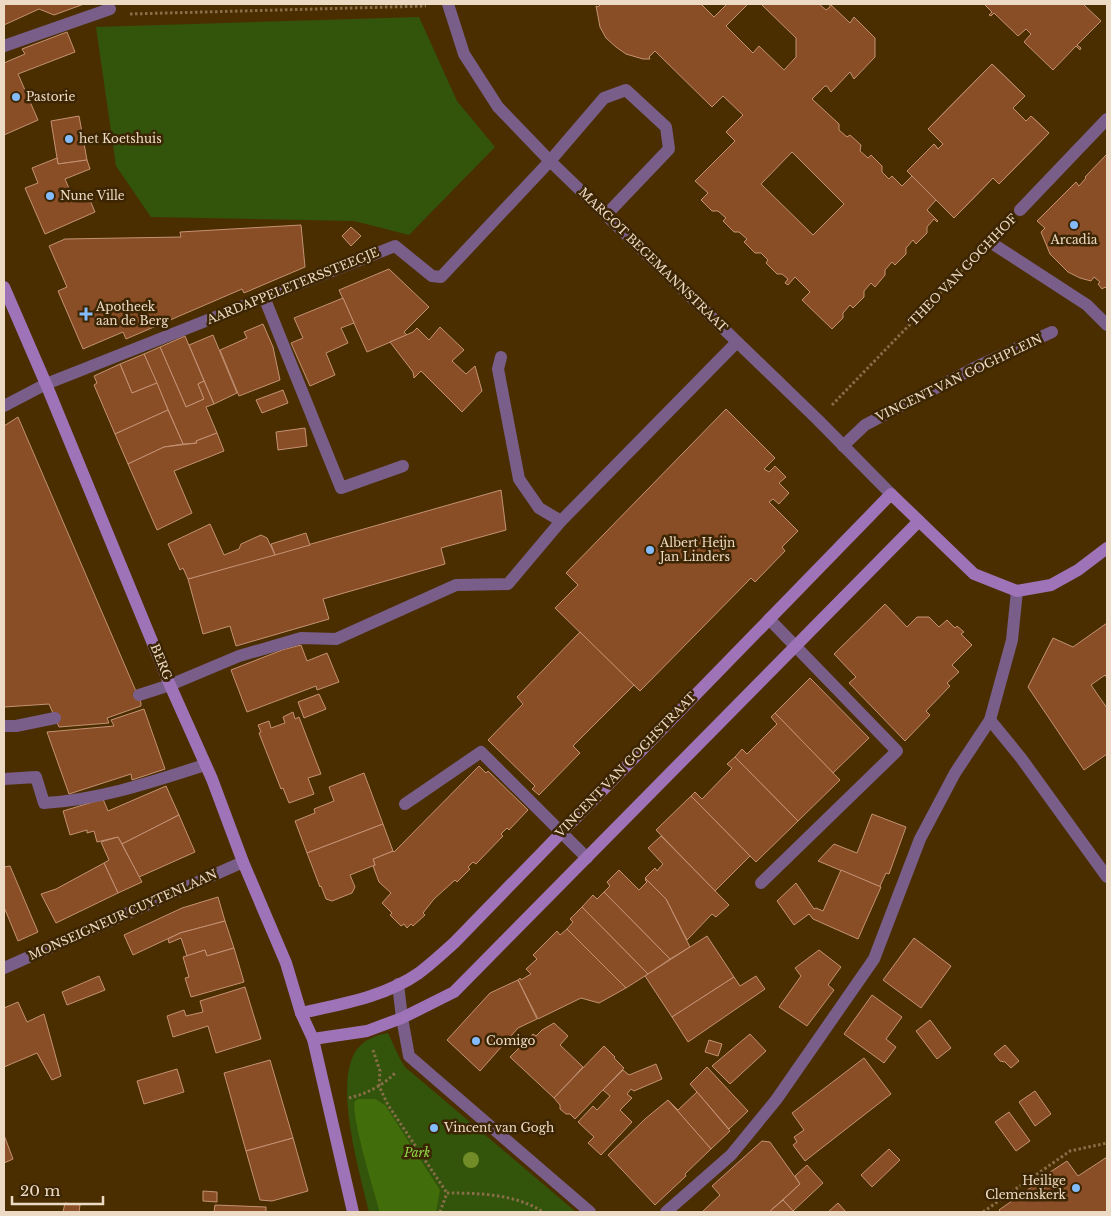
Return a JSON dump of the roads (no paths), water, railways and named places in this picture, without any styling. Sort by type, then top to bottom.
[{"type":"street","name":"MARGOT BEGEMANNSTRAAT","points":[[448,4],[464,54],[498,107],[550,161],[818,420],[891,494]]},
{"type":"street","points":[[4,46],[110,9]]},
{"type":"street","points":[[550,161],[604,98],[626,90],[666,127],[669,149],[607,214]]},
{"type":"street","name":"THEO VAN GOGHHOF","points":[[1020,210],[1107,119]]},
{"type":"street","name":"AARDAPPELETERSSTEEGJE","points":[[4,406],[46,384],[396,246],[432,276],[440,277],[550,161]]},
{"type":"street","points":[[990,242],[1087,305],[1107,326]]},
{"type":"street","name":"BERG","points":[[4,287],[170,684],[212,779],[243,862],[286,963],[302,1014],[313,1039]]},
{"type":"street","points":[[264,297],[341,488],[403,466]]},
{"type":"street","name":"VINCENT VAN GOGHPLEIN","points":[[844,446],[865,425],[976,367],[1052,332]]},
{"type":"street","points":[[140,696],[239,656],[301,638],[336,639],[456,585],[508,584],[561,521],[738,342]]},
{"type":"street","points":[[501,357],[498,369],[519,479],[539,508],[561,521]]},
{"type":"street","points":[[891,494],[974,574],[1017,592],[1052,585],[1078,570],[1107,548]]},
{"type":"street","name":"VINCENT VAN GOGHSTRAAT","points":[[302,1014],[388,989],[418,974],[454,943],[891,494]]},
{"type":"street","points":[[354,1212],[313,1039],[367,1031],[402,1018],[454,992],[919,521]]},
{"type":"street","points":[[666,1212],[731,1155],[776,1100],[874,960],[920,839],[956,773],[990,720],[1012,640],[1017,592]]},
{"type":"street","points":[[761,883],[897,751],[769,619]]},
{"type":"street","points":[[4,726],[16,726],[55,718]]},
{"type":"street","points":[[990,720],[1021,758],[1107,876]]},
{"type":"street","points":[[405,804],[481,752],[587,858]]},
{"type":"street","points":[[4,779],[36,777],[44,802],[68,802],[128,789],[205,765]]},
{"type":"street","name":"MONSEIGNEUR CUYTENLAAN","points":[[4,968],[243,862]]},
{"type":"street","points":[[398,984],[409,1056],[590,1212]]},
{"type":"place","name":"Pastorie","points":[[16,97]]},
{"type":"place","name":"het Koetshuis","points":[[69,139]]},
{"type":"place","name":"Nune Ville","points":[[50,196]]},
{"type":"place","name":"Arcadia","points":[[1074,225]]},
{"type":"place","name":"Apotheek aan de Berg","points":[[86,314]]},
{"type":"place","name":"Albert Heijn Jan Linders","points":[[650,550]]},
{"type":"place","name":"Comigo","points":[[476,1041]]},
{"type":"place","name":"Vincent van Gogh","points":[[434,1128]]},
{"type":"place","name":"Heilige Clemenskerk","points":[[1076,1188]]},
{"type":"park label","name":"Park","points":[[417,1153]]}]
